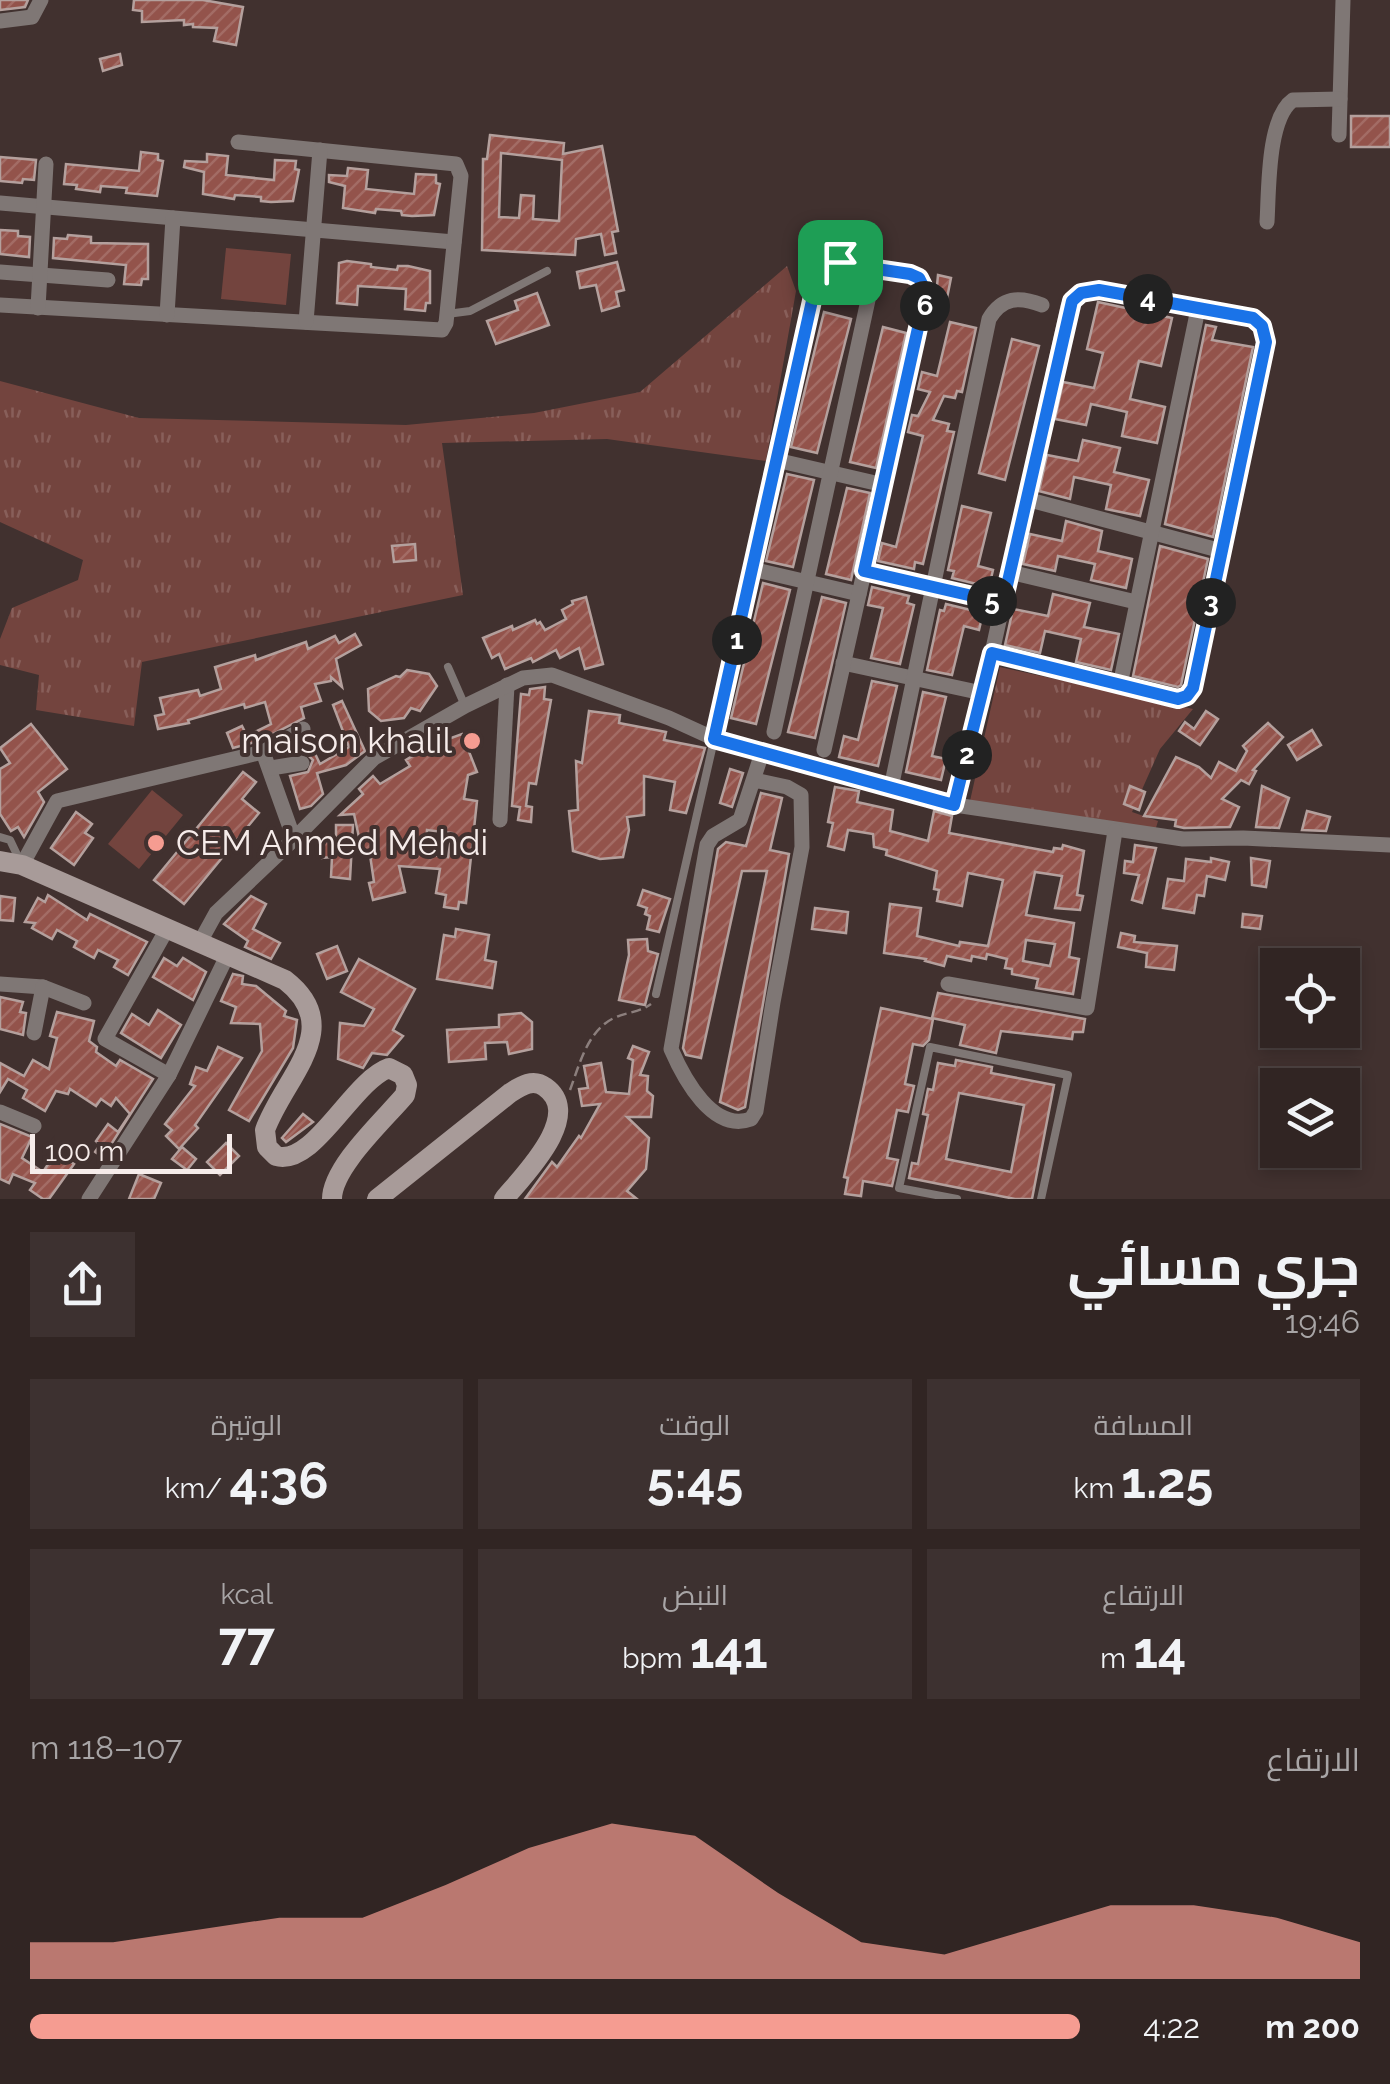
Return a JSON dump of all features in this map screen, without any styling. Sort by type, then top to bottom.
[{"type":"main road","points":[[0,861],[22,865],[285,980],[306,999],[311,1009],[312,1034],[265,1130],[271,1152],[288,1158],[300,1153],[381,1070],[394,1068],[406,1080],[404,1095],[335,1181],[332,1199]]},
{"type":"main road","points":[[377,1199],[521,1086],[530,1083],[546,1088],[558,1105],[559,1116],[551,1138],[504,1199]]},
{"type":"street","points":[[0,21],[32,17],[41,0]]},
{"type":"street","points":[[1339,134],[1343,0]]},
{"type":"street","points":[[1266,222],[1280,116],[1293,100],[1340,100]]},
{"type":"street","points":[[0,306],[438,332],[444,327],[462,176],[456,164],[238,142]]},
{"type":"street","points":[[306,322],[320,150]]},
{"type":"street","points":[[38,308],[46,164]]},
{"type":"street","points":[[0,203],[454,242]]},
{"type":"street","points":[[168,315],[173,218]]},
{"type":"street","points":[[714,739],[818,274],[835,261],[914,276],[926,292],[824,750]]},
{"type":"street","points":[[774,732],[876,268]]},
{"type":"street","points":[[0,272],[108,280]]},
{"type":"street","points":[[954,805],[1072,301],[1093,290],[1253,318],[1266,336],[1191,692],[1178,699],[992,653]]},
{"type":"street","points":[[891,788],[989,319],[996,308],[1014,299],[1027,299],[1042,306]]},
{"type":"street","points":[[1120,685],[1198,308]]},
{"type":"street","points":[[776,460],[884,485]]},
{"type":"street","points":[[1026,498],[1222,551]]},
{"type":"street","points":[[752,569],[859,594]]},
{"type":"street","points":[[864,571],[1003,603]]},
{"type":"street","points":[[1010,572],[1136,602]]},
{"type":"street","points":[[844,663],[982,694]]},
{"type":"street","points":[[200,942],[216,912],[374,758],[523,678],[552,676],[669,718],[714,739],[954,805],[1183,839],[1390,845]]},
{"type":"street","points":[[500,820],[507,685]]},
{"type":"street","points":[[22,865],[57,801],[262,752],[303,729]]},
{"type":"street","points":[[262,752],[294,840]]},
{"type":"street","points":[[754,780],[787,786],[801,795],[802,847],[756,1111],[750,1119],[734,1123],[712,1112],[671,1050],[708,845],[713,836],[740,820],[762,752]]},
{"type":"street","points":[[271,768],[302,763]]},
{"type":"street","points":[[948,984],[1087,1008],[1098,912],[1115,831]]},
{"type":"street","points":[[167,930],[106,1040],[169,1075]]},
{"type":"street","points":[[89,1199],[169,1075],[227,956]]},
{"type":"street","points":[[0,984],[43,987],[84,1003]]},
{"type":"street","points":[[34,1034],[43,987]]},
{"type":"street","points":[[0,1112],[34,1126]]},
{"type":"lane","points":[[447,314],[470,311],[547,272]]},
{"type":"lane","points":[[448,667],[465,706]]},
{"type":"lane","points":[[656,994],[714,739]]},
{"type":"lane","points":[[0,836],[10,840],[22,865]]},
{"type":"lane","points":[[957,1199],[899,1188],[930,1047],[1068,1074],[1041,1199]]},
{"type":"lane","points":[[910,1190],[915,1199]]},
{"type":"path","points":[[559,1116],[583,1056],[600,1027],[614,1018],[643,1011],[656,994]]},
{"type":"green space","points":[[226,248],[291,254],[286,305],[221,299]]},
{"type":"green space","points":[[787,266],[796,291],[766,461],[607,439],[442,443],[463,595],[142,662],[134,726],[36,710],[39,675],[0,665],[0,639],[12,608],[78,580],[83,560],[0,522],[0,381],[139,418],[406,425],[534,413],[640,392]]},
{"type":"green space","points":[[1000,667],[1193,709],[1160,749],[1132,812],[1158,821],[1155,831],[970,801]]},
{"type":"green space","points":[[152,790],[183,815],[139,869],[108,844]]},
{"type":"building","points":[[0,0],[28,0],[25,7],[0,10]]},
{"type":"building","points":[[134,0],[203,0],[243,7],[236,45],[214,41],[217,28],[184,25],[184,20],[142,22],[142,11],[133,10]]},
{"type":"building","points":[[120,54],[122,65],[103,71],[100,59]]},
{"type":"building","points":[[1351,116],[1390,116],[1390,147],[1351,147]]},
{"type":"building","points":[[490,135],[564,143],[563,154],[602,146],[618,231],[612,232],[616,253],[605,255],[601,234],[576,239],[575,255],[482,250],[483,159],[487,159]],"holes":[[[501,153],[562,160],[559,221],[533,219],[534,196],[521,195],[519,218],[499,217]]]},
{"type":"building","points":[[141,152],[158,154],[158,160],[163,161],[157,196],[126,193],[127,188],[101,186],[100,192],[64,184],[66,164],[139,171]]},
{"type":"building","points":[[207,154],[228,156],[226,175],[274,180],[275,160],[296,161],[295,169],[299,170],[293,201],[203,194],[204,172],[184,167],[185,161],[207,162]]},
{"type":"building","points":[[0,157],[36,160],[34,180],[0,181]]},
{"type":"building","points":[[348,168],[368,170],[366,189],[414,194],[416,174],[436,175],[436,183],[440,184],[434,215],[343,208],[345,186],[329,182],[329,175],[347,176]]},
{"type":"building","points":[[0,230],[18,231],[18,236],[30,237],[29,257],[0,254]]},
{"type":"building","points":[[68,235],[91,237],[91,243],[148,244],[148,279],[142,279],[141,285],[124,284],[126,265],[53,258],[54,238],[67,239]]},
{"type":"building","points":[[617,262],[624,290],[616,292],[619,306],[602,311],[596,285],[580,288],[577,272]]},
{"type":"building","points":[[339,263],[371,267],[397,270],[398,266],[408,266],[430,271],[430,303],[426,303],[425,311],[405,309],[406,289],[358,286],[357,305],[337,303]]},
{"type":"building","points":[[938,275],[951,278],[945,308],[935,308]]},
{"type":"building","points":[[537,293],[549,325],[496,344],[487,321],[518,310],[515,301]]},
{"type":"building","points":[[1098,302],[1172,318],[1161,366],[1139,361],[1130,399],[1165,407],[1157,443],[1122,436],[1127,412],[1091,404],[1086,425],[1055,419],[1063,382],[1094,388],[1103,353],[1087,349]]},
{"type":"building","points":[[824,312],[851,319],[817,453],[791,447]]},
{"type":"building","points":[[950,322],[976,328],[962,392],[957,391],[955,398],[944,396],[933,420],[949,424],[947,431],[954,432],[923,564],[915,562],[914,569],[878,561],[882,543],[896,547],[923,436],[908,432],[912,415],[918,416],[930,392],[918,389],[922,372],[937,376]]},
{"type":"building","points":[[1206,325],[1216,327],[1212,340],[1253,347],[1213,537],[1165,524]]},
{"type":"building","points":[[883,327],[906,333],[876,468],[850,462]]},
{"type":"building","points":[[1012,339],[1039,346],[1005,480],[979,473]]},
{"type":"building","points":[[1083,440],[1120,448],[1114,472],[1149,480],[1140,516],[1106,509],[1111,485],[1074,477],[1070,499],[1039,491],[1047,455],[1078,461]]},
{"type":"building","points":[[787,474],[814,480],[793,567],[766,561]]},
{"type":"building","points":[[847,488],[870,493],[851,580],[826,574]]},
{"type":"building","points":[[962,506],[991,513],[978,566],[993,570],[989,587],[952,578],[954,571],[948,570]]},
{"type":"building","points":[[1066,521],[1102,531],[1098,551],[1132,559],[1126,588],[1091,580],[1095,564],[1058,556],[1055,571],[1023,564],[1030,534],[1062,541]]},
{"type":"building","points":[[415,544],[416,560],[394,562],[392,546]]},
{"type":"building","points":[[1160,546],[1208,559],[1178,687],[1133,676]]},
{"type":"building","points":[[763,583],[790,590],[756,724],[731,718]]},
{"type":"building","points":[[872,587],[909,596],[907,603],[914,605],[900,664],[871,658],[883,608],[868,605]]},
{"type":"building","points":[[1053,594],[1090,603],[1084,627],[1119,634],[1111,670],[1076,662],[1081,639],[1045,631],[1040,653],[1005,645],[1013,609],[1048,616]]},
{"type":"building","points":[[586,597],[603,664],[585,669],[579,648],[560,658],[556,650],[533,662],[531,658],[505,669],[499,654],[492,658],[483,638],[535,620],[545,630],[566,619],[562,610],[572,601]]},
{"type":"building","points":[[822,597],[846,603],[815,738],[788,732]]},
{"type":"building","points":[[946,604],[983,613],[979,630],[964,626],[952,675],[927,670],[940,610],[944,611]]},
{"type":"building","points":[[355,634],[361,645],[336,659],[342,687],[331,677],[331,681],[315,684],[321,701],[301,707],[304,718],[259,741],[233,748],[227,733],[242,726],[247,736],[271,724],[265,702],[245,708],[244,704],[158,729],[155,716],[164,714],[160,698],[198,690],[200,696],[221,689],[215,667],[255,655],[256,660],[306,642],[308,649],[335,636],[339,643]]},
{"type":"building","points":[[407,670],[429,674],[437,686],[420,711],[411,708],[404,718],[381,721],[369,711],[368,689],[400,677]]},
{"type":"building","points":[[872,681],[897,686],[878,766],[839,757],[844,736],[858,740]]},
{"type":"building","points":[[545,687],[544,699],[551,700],[536,784],[529,783],[526,806],[532,807],[531,822],[518,820],[520,807],[512,806],[521,694],[529,695],[530,689]]},
{"type":"building","points":[[923,692],[946,697],[932,756],[946,759],[941,780],[906,772]]},
{"type":"building","points":[[342,701],[365,751],[346,765],[317,773],[323,794],[311,806],[300,809],[290,776],[308,772],[313,760],[305,752],[280,755],[308,739],[320,764],[349,747],[333,705]]},
{"type":"building","points":[[589,711],[620,715],[619,723],[666,732],[664,740],[705,748],[686,813],[670,810],[675,782],[644,776],[644,815],[627,817],[629,830],[623,857],[600,859],[573,851],[569,811],[578,810],[576,761],[582,763]]},
{"type":"building","points":[[1206,711],[1218,719],[1200,745],[1179,731],[1185,722],[1194,729]]},
{"type":"building","points":[[1268,723],[1283,737],[1253,770],[1256,771],[1249,784],[1241,780],[1222,799],[1239,807],[1230,827],[1184,828],[1175,826],[1176,820],[1144,816],[1176,757],[1199,767],[1211,778],[1219,762],[1236,771],[1247,751],[1243,746]]},
{"type":"building","points":[[31,724],[67,769],[38,792],[44,802],[24,837],[18,827],[11,831],[0,814],[0,769],[10,763],[0,748]]},
{"type":"building","points":[[1312,730],[1321,745],[1297,760],[1288,745]]},
{"type":"building","points":[[462,734],[477,772],[468,775],[464,799],[477,801],[466,903],[459,902],[458,909],[444,907],[446,895],[436,893],[440,869],[399,866],[405,892],[373,900],[370,855],[363,856],[354,814],[340,815],[363,794],[359,789],[373,776],[380,784],[410,766],[406,760],[429,746]],"holes":[[[427,830],[452,833],[448,857],[425,854]]]},
{"type":"building","points":[[730,769],[743,773],[732,807],[720,803]]},
{"type":"building","points":[[243,772],[256,782],[242,799],[259,813],[184,904],[154,880]]},
{"type":"building","points":[[1130,786],[1145,792],[1139,810],[1124,804]]},
{"type":"building","points":[[1262,786],[1289,798],[1279,828],[1256,827]]},
{"type":"building","points":[[835,787],[859,791],[857,802],[893,810],[890,831],[928,841],[934,811],[952,816],[949,833],[1053,852],[1063,845],[1084,851],[1077,895],[1083,896],[1080,910],[1055,908],[1062,876],[1035,872],[1026,915],[1074,923],[1069,957],[1079,959],[1073,994],[1036,988],[1038,979],[1012,974],[1012,969],[1005,968],[1007,959],[987,954],[986,959],[972,956],[971,961],[947,956],[944,966],[926,959],[884,953],[890,904],[921,908],[917,936],[959,946],[960,942],[988,946],[1003,880],[968,873],[962,906],[937,901],[937,871],[886,855],[887,850],[874,847],[873,834],[848,830],[844,850],[828,846],[833,823],[828,822]],"holes":[[[1026,940],[1055,944],[1050,966],[1023,961]]]},
{"type":"building","points":[[761,793],[782,798],[770,850],[789,854],[745,1107],[738,1110],[720,1102],[767,871],[742,871],[701,1058],[686,1055],[683,1048],[718,849],[726,842],[746,846]]},
{"type":"building","points":[[1307,811],[1330,817],[1326,831],[1302,830]]},
{"type":"building","points":[[76,812],[92,824],[85,833],[93,838],[74,865],[51,848]]},
{"type":"building","points":[[336,825],[353,825],[350,879],[331,877],[332,857],[322,858],[321,842],[336,841]]},
{"type":"building","points":[[1135,845],[1156,848],[1142,903],[1132,900],[1139,875],[1124,873],[1125,861],[1133,862]]},
{"type":"building","points":[[1211,858],[1229,862],[1225,880],[1207,876],[1204,896],[1197,895],[1194,913],[1163,908],[1168,879],[1184,881],[1186,859],[1211,862]]},
{"type":"building","points":[[1251,858],[1270,861],[1266,887],[1252,885]]},
{"type":"building","points":[[643,890],[670,899],[659,932],[647,929],[647,908],[638,905]]},
{"type":"building","points":[[48,895],[87,920],[90,914],[147,942],[128,975],[114,967],[118,960],[98,950],[94,958],[74,947],[77,941],[57,930],[52,939],[32,928],[35,923],[25,922],[38,898],[45,902]]},
{"type":"building","points":[[0,896],[15,898],[13,921],[0,920]]},
{"type":"building","points":[[251,896],[266,904],[253,929],[280,943],[271,959],[245,947],[248,941],[224,924]]},
{"type":"building","points":[[815,908],[848,912],[846,933],[812,929]]},
{"type":"building","points":[[1243,914],[1262,916],[1260,929],[1242,927]]},
{"type":"building","points":[[456,929],[489,935],[485,960],[496,962],[492,988],[437,979],[444,935],[455,937]]},
{"type":"building","points":[[1121,933],[1135,936],[1134,942],[1177,946],[1174,970],[1146,967],[1147,953],[1118,947]]},
{"type":"building","points":[[647,939],[648,951],[658,954],[645,1005],[619,1000],[629,955],[628,940]]},
{"type":"building","points":[[337,946],[347,971],[327,979],[317,954]]},
{"type":"building","points":[[164,958],[177,966],[183,958],[206,972],[193,1000],[153,977]]},
{"type":"building","points":[[359,959],[415,989],[393,1030],[403,1036],[387,1055],[372,1053],[363,1068],[338,1059],[340,1023],[364,1026],[374,1009],[341,992]]},
{"type":"building","points":[[233,974],[243,976],[242,984],[256,986],[286,1011],[284,1016],[297,1020],[293,1048],[249,1121],[229,1110],[262,1051],[260,1024],[231,1023],[236,1007],[221,1001]]},
{"type":"building","points":[[938,993],[1085,1019],[1083,1032],[1073,1032],[1072,1039],[1001,1031],[996,1053],[960,1045],[965,1025],[932,1018]]},
{"type":"building","points":[[0,997],[23,1002],[23,1035],[0,1029]]},
{"type":"building","points":[[881,1008],[933,1019],[929,1040],[923,1046],[913,1044],[905,1084],[914,1086],[908,1112],[897,1110],[887,1158],[898,1160],[892,1186],[863,1181],[861,1196],[845,1194],[848,1178],[844,1177]]},
{"type":"building","points":[[158,1010],[181,1025],[161,1058],[121,1033],[132,1014],[149,1025]]},
{"type":"building","points":[[57,1012],[94,1021],[89,1041],[97,1047],[96,1052],[116,1066],[120,1060],[153,1079],[103,1157],[95,1152],[100,1145],[96,1141],[108,1124],[118,1132],[130,1114],[116,1098],[111,1106],[101,1099],[96,1106],[70,1089],[68,1094],[56,1091],[45,1111],[23,1098],[27,1090],[8,1079],[0,1092],[0,1063],[24,1076],[33,1060],[49,1069],[57,1038],[50,1036]]},
{"type":"building","points":[[521,1013],[532,1022],[532,1049],[509,1054],[507,1042],[485,1043],[486,1059],[449,1062],[447,1030],[499,1027],[499,1015]]},
{"type":"building","points":[[633,1046],[649,1052],[640,1075],[648,1076],[647,1091],[653,1096],[651,1117],[627,1117],[649,1138],[646,1169],[627,1191],[637,1199],[525,1199],[552,1162],[557,1167],[581,1138],[600,1104],[582,1106],[579,1089],[588,1088],[584,1066],[601,1063],[606,1092],[629,1094],[633,1060],[628,1058]]},
{"type":"building","points":[[218,1047],[242,1058],[195,1125],[198,1128],[179,1149],[166,1136],[172,1130],[165,1124],[195,1086],[190,1084],[196,1067],[207,1071]]},
{"type":"building","points":[[956,1060],[992,1067],[991,1073],[1054,1085],[1032,1199],[909,1178],[912,1163],[918,1164],[928,1115],[923,1114],[938,1063],[955,1066]],"holes":[[[959,1093],[1024,1105],[1011,1172],[946,1159]]]},
{"type":"building","points":[[303,1114],[313,1122],[286,1142],[282,1138]]},
{"type":"building","points":[[0,1124],[32,1137],[22,1158],[43,1172],[56,1152],[74,1164],[49,1199],[30,1190],[35,1183],[13,1174],[9,1183],[0,1179]]},
{"type":"building","points":[[226,1143],[239,1156],[220,1175],[207,1162]]},
{"type":"building","points":[[182,1147],[196,1159],[187,1170],[172,1159]]},
{"type":"building","points":[[139,1174],[161,1183],[154,1199],[129,1199]]},
{"type":"place","name":"maison khalil","points":[[472,741]]},
{"type":"place","name":"CEM Ahmed Mehdi","points":[[156,843]]},
{"type":"route","points":[[830,262],[840,262],[914,276],[926,292],[864,571],[1003,603],[1072,301],[1081,293],[1099,290],[1253,318],[1262,326],[1266,342],[1193,688],[1187,696],[1178,699],[992,653],[954,805],[714,739],[818,274],[830,262]]}]
